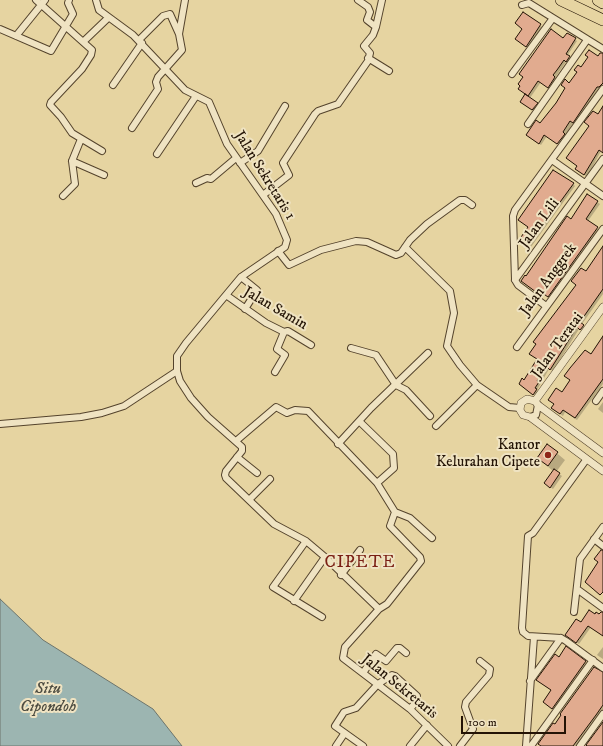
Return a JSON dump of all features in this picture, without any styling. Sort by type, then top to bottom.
[{"type":"highway","points":[[561,0],[603,20]]},
{"type":"highway","points":[[598,0],[603,3]]},
{"type":"street","points":[[36,0],[43,2],[65,26],[90,48],[91,55],[82,69],[51,102],[50,106],[61,117],[67,128],[81,139],[102,151]]},
{"type":"street","points":[[0,29],[51,51],[73,14],[68,3],[69,0]]},
{"type":"street","name":"Jalan Sekretaris 1","points":[[96,0],[100,10],[108,18],[140,42],[185,90],[209,102],[227,144],[276,214],[287,240],[286,245],[278,251]]},
{"type":"street","points":[[179,34],[185,0]]},
{"type":"street","points":[[358,0],[368,7],[370,12],[367,20],[376,27]]},
{"type":"street","points":[[263,195],[288,177],[289,173],[283,163],[315,114],[318,111],[338,104],[368,62],[370,53],[364,46],[373,36],[382,0]]},
{"type":"street","points":[[16,36],[43,2]]},
{"type":"street","points":[[522,5],[529,3],[603,49]]},
{"type":"street","points":[[113,85],[140,42],[163,16],[170,14],[179,34],[182,50],[164,68],[157,79],[158,89],[132,128]]},
{"type":"street","points":[[83,42],[108,18]]},
{"type":"street","points":[[512,74],[553,18]]},
{"type":"street","points":[[528,124],[587,40]]},
{"type":"street","points":[[368,58],[389,71]]},
{"type":"street","points":[[546,306],[518,285],[515,280],[512,216],[603,89]]},
{"type":"street","points":[[157,154],[196,96]]},
{"type":"street","points":[[240,163],[258,151],[285,106]]},
{"type":"street","points":[[63,196],[75,184],[72,160],[81,139]]},
{"type":"street","points":[[196,183],[206,178],[212,178],[236,158]]},
{"type":"street","name":"Jalan Lili","points":[[515,280],[603,159]]},
{"type":"street","points":[[72,160],[104,175]]},
{"type":"street","points":[[552,160],[603,196]]},
{"type":"street","points":[[395,512],[390,526],[420,557],[421,561],[387,604],[379,609],[341,575],[325,557],[306,541],[274,524],[224,475],[242,449],[208,417],[191,398],[176,371],[178,356],[241,277],[278,251],[289,264],[321,250],[356,241],[367,242],[395,255],[401,253],[427,224],[460,200],[465,200],[472,205]]},
{"type":"street","name":"Jalan Anggrek","points":[[517,347],[603,229]]},
{"type":"street","points":[[405,247],[450,291],[454,313],[448,346],[460,365],[477,385],[509,407],[520,408]]},
{"type":"street","points":[[241,277],[257,290],[245,309]]},
{"type":"street","name":"Jalan Samin","points":[[226,295],[245,309],[284,332],[288,331],[311,344]]},
{"type":"street","name":"Jalan Teratai","points":[[536,403],[603,306]]},
{"type":"street","points":[[275,372],[285,355],[277,349],[284,332]]},
{"type":"street","points":[[351,348],[376,356],[396,385],[406,390],[430,416]]},
{"type":"street","points":[[338,444],[359,421],[428,353]]},
{"type":"street","points":[[0,424],[81,417],[102,413],[124,406],[176,371]]},
{"type":"street","points":[[436,426],[477,385]]},
{"type":"street","points":[[596,401],[603,391]]},
{"type":"street","points":[[520,408],[525,400],[529,399],[603,453]]},
{"type":"street","points":[[530,417],[536,414],[536,403]]},
{"type":"street","points":[[236,442],[274,408],[279,407],[288,413],[295,410],[308,411],[378,484],[395,512],[410,518],[432,538]]},
{"type":"street","points":[[520,408],[523,415],[530,417],[603,472]]},
{"type":"street","points":[[359,421],[393,454],[394,468],[378,484]]},
{"type":"street","points":[[237,458],[257,473]]},
{"type":"street","points":[[586,460],[533,533],[528,536],[522,628],[525,635],[534,637],[561,638],[603,668]]},
{"type":"street","points":[[249,500],[270,479]]},
{"type":"street","points":[[574,612],[580,560],[603,527]]},
{"type":"street","points":[[594,539],[603,546]]},
{"type":"street","points":[[306,541],[273,587],[294,601],[322,616]]},
{"type":"street","points":[[341,575],[360,550]]},
{"type":"street","points":[[294,601],[325,557]]},
{"type":"street","points":[[577,589],[603,608]]},
{"type":"street","name":"Jalan Sekretaris","points":[[379,609],[343,651],[343,658],[410,709],[448,746]]},
{"type":"street","points":[[526,746],[534,637]]},
{"type":"street","points":[[530,681],[561,638]]},
{"type":"street","points":[[363,673],[376,654],[386,661],[397,648],[400,648],[406,653]]},
{"type":"street","points":[[531,746],[593,660]]},
{"type":"street","points":[[460,746],[473,729],[465,707],[466,702],[489,674],[490,668],[480,661]]},
{"type":"street","points":[[362,746],[335,726],[344,712],[356,708],[378,684],[392,675],[395,676],[416,696],[416,702],[410,709]]},
{"type":"street","points":[[580,746],[603,714]]},
{"type":"street","points":[[410,746],[427,725]]},
{"type":"street","points":[[336,746],[344,734]]},
{"type":"water","name":"Situ Cipondoh","points":[[0,599],[43,640],[153,709],[182,746],[0,746]]},
{"type":"building","points":[[523,12],[541,24],[526,47],[515,39],[522,29],[515,23]]},
{"type":"building","points":[[551,29],[563,38],[567,33],[576,38],[566,54],[570,56],[566,62],[564,60],[553,75],[555,77],[548,88],[538,81],[528,96],[518,89],[520,86],[518,84],[523,77],[519,74]]},
{"type":"building","points":[[589,50],[598,56],[600,53],[603,53],[603,83],[597,87],[573,123],[570,121],[563,132],[565,134],[557,144],[544,135],[539,144],[526,135],[536,120],[540,123],[556,103],[565,88],[561,85],[565,79],[569,83],[577,72],[574,70],[578,65],[581,67],[588,57],[585,55]]},
{"type":"building","points":[[525,94],[538,103],[532,110],[520,102]]},
{"type":"building","points":[[603,106],[603,153],[599,150],[584,175],[575,169],[577,166],[566,158],[589,126],[584,122],[593,111],[598,114]]},
{"type":"building","points":[[553,170],[574,183],[528,246],[519,240],[528,227],[518,220]]},
{"type":"building","points":[[587,194],[598,201],[586,219],[598,227],[548,297],[538,290],[536,292],[521,281],[567,216],[571,219]]},
{"type":"building","points":[[603,246],[603,289],[580,322],[584,325],[580,330],[577,327],[550,370],[547,367],[537,381],[539,382],[535,388],[537,389],[533,395],[519,384],[522,378],[524,380],[537,359],[529,354],[536,344],[533,342],[576,285],[571,281],[581,268],[586,271]]},
{"type":"building","points":[[603,336],[603,379],[575,418],[563,410],[560,414],[551,408],[554,404],[548,400],[556,388],[562,392],[570,380],[564,376],[585,350],[591,354]]},
{"type":"building","name":"Kantor Kelurahan Cipete","points":[[547,444],[558,452],[548,466],[537,458]]},
{"type":"building","points":[[554,469],[560,473],[550,488],[544,483]]},
{"type":"building","points":[[601,550],[603,550],[603,592],[600,595],[585,582],[598,562],[594,559]]},
{"type":"building","points":[[589,610],[595,614],[596,612],[599,614],[603,612],[603,636],[588,626],[576,643],[565,635],[576,619],[581,622]]},
{"type":"building","points":[[566,646],[586,661],[552,709],[543,702],[551,690],[536,680],[555,654],[559,657]]},
{"type":"building","points":[[594,667],[603,672],[603,705],[596,715],[573,746],[541,746],[538,744],[553,723],[555,724],[561,715],[560,714]]},
{"type":"building","points":[[603,722],[603,746],[587,746],[586,745]]},
{"type":"place","name":"Kantor Kelurahan Cipete","points":[[548,455]]},
{"type":"district","name":"CIPETE","points":[[360,563]]}]
